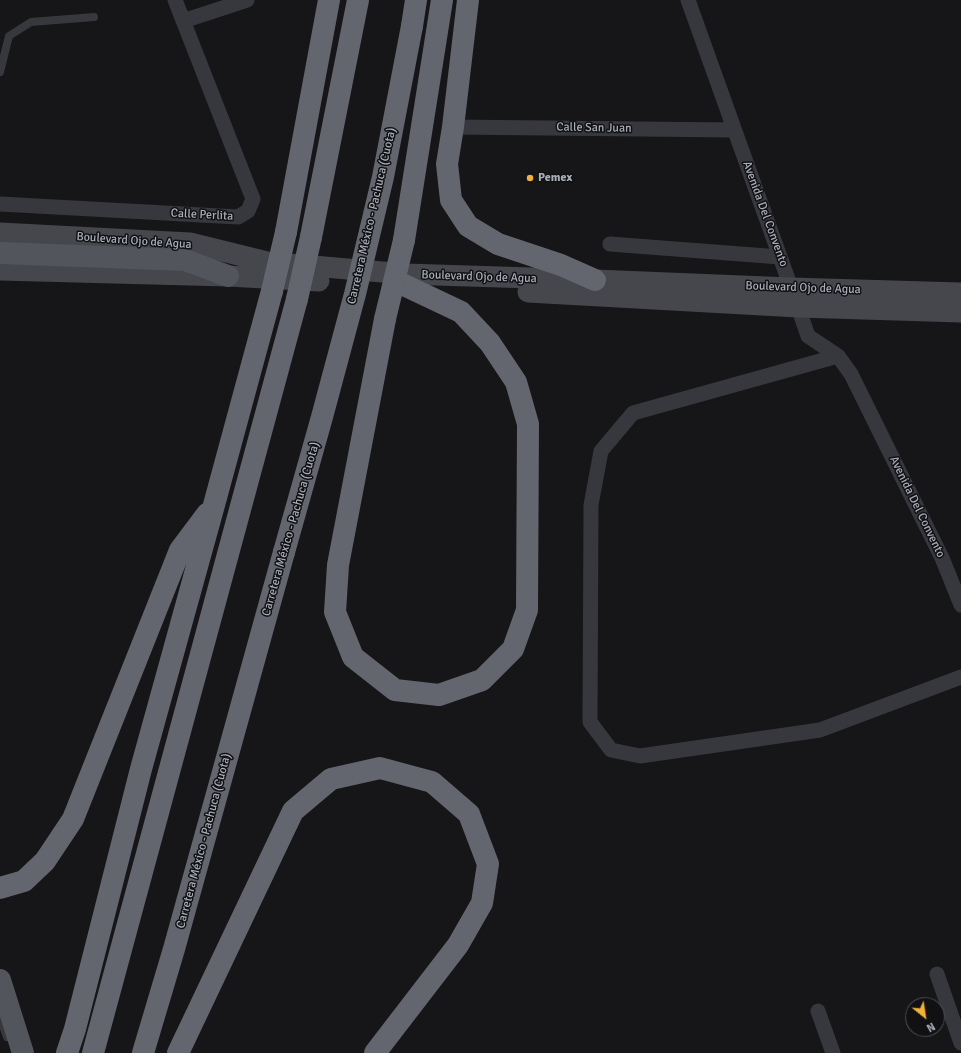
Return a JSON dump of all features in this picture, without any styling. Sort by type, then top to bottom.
[{"type":"highway","points":[[68,1053],[141,769],[272,291],[286,232],[329,0]]},
{"type":"highway","points":[[93,1053],[297,299],[311,237],[358,0]]},
{"type":"highway","name":"Carretera México - Pachuca (Cuota)","points":[[143,1053],[174,950],[355,294],[383,177],[416,0]]},
{"type":"highway","points":[[404,285],[461,312],[490,343],[516,382],[528,424],[527,610],[513,649],[482,680],[439,695],[395,690],[353,657],[335,612],[338,565],[385,319],[404,240],[442,0]]},
{"type":"highway","points":[[468,0],[453,127],[447,164],[451,200],[468,226],[498,244],[561,265],[595,280]]},
{"type":"highway","points":[[0,888],[24,881],[45,861],[73,819],[180,550],[214,505]]},
{"type":"highway","points":[[178,1053],[293,811],[331,779],[380,768],[432,782],[469,814],[488,864],[482,903],[458,945],[375,1053]]},
{"type":"main road","name":"Boulevard Ojo de Agua","points":[[0,233],[190,244],[267,262],[405,274],[595,280],[961,312]]},
{"type":"main road","points":[[0,253],[185,260],[228,276]]},
{"type":"main road","name":"Boulevard Ojo de Agua","points":[[0,270],[228,276],[404,285],[795,298],[961,293]]},
{"type":"main road","points":[[0,980],[10,1038]]},
{"type":"street","name":"Calle Perlita","points":[[0,204],[238,217],[248,211],[252,199],[176,0]]},
{"type":"street","points":[[183,20],[247,0]]},
{"type":"street","name":"Avenida Del Convento","points":[[688,0],[808,336],[838,356],[851,374],[942,558],[961,605]]},
{"type":"street","name":"Calle San Juan","points":[[453,127],[734,130]]},
{"type":"street","points":[[610,244],[780,257]]},
{"type":"street","points":[[838,356],[633,414],[601,451],[591,505],[590,722],[611,750],[640,756],[820,730],[961,677]]},
{"type":"street","points":[[937,974],[961,1043]]},
{"type":"street","points":[[818,1011],[833,1053]]},
{"type":"lane","points":[[0,72],[9,36],[30,22],[94,18]]},
{"type":"place","name":"Pemex","points":[[530,178]]}]
